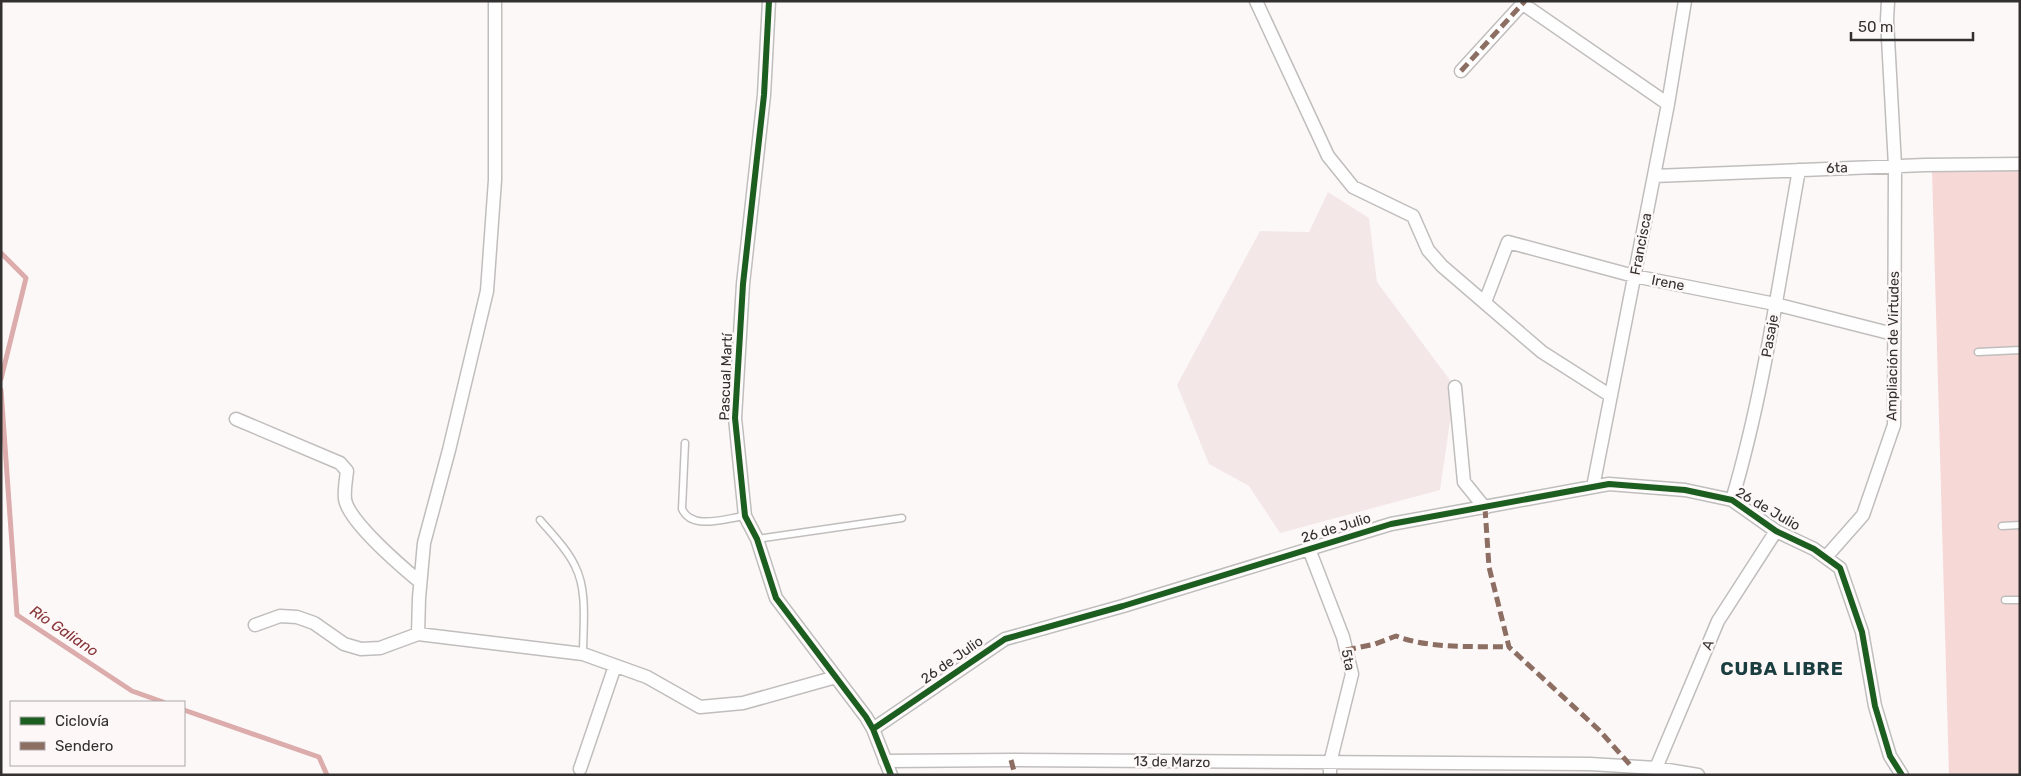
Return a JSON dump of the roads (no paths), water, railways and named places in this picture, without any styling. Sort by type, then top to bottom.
[{"type":"street","points":[[418,634],[424,543],[487,291],[495,180],[493,48],[495,1]]},
{"type":"street","name":"Pascual Martí","points":[[768,1],[764,95],[743,284],[735,418],[745,516],[757,540],[776,598],[873,729],[890,775]]},
{"type":"street","points":[[1256,1],[1328,156],[1353,187],[1413,216],[1428,250],[1442,266],[1542,352],[1611,396]]},
{"type":"street","name":"Francisca","points":[[1593,487],[1668,104],[1685,1]]},
{"type":"street","name":"Ampliación de Virtudes","points":[[1826,557],[1863,515],[1894,425],[1895,166],[1887,20],[1888,1]]},
{"type":"street","points":[[1460,71],[1524,3],[1668,104]]},
{"type":"street","name":"6ta","points":[[1654,176],[1895,166],[2020,164]]},
{"type":"street","name":"Pasaje","points":[[1732,500],[1746,453],[1770,341],[1799,170]]},
{"type":"street","name":"Irene","points":[[1484,302],[1508,242],[1634,276],[1775,304],[1893,334]]},
{"type":"street","points":[[1455,387],[1464,482],[1485,508]]},
{"type":"street","points":[[236,419],[340,463],[346,471],[345,500],[350,511],[384,552],[420,582]]},
{"type":"street","name":"26 de Julio","points":[[873,729],[1005,639],[1122,606],[1392,524],[1609,484],[1685,490],[1732,500],[1776,531],[1814,549],[1826,557]]},
{"type":"street","name":"A","points":[[1656,768],[1718,621],[1776,531]]},
{"type":"street","name":"5ta","points":[[1309,549],[1343,637],[1352,674],[1330,769]]},
{"type":"street","points":[[1826,557],[1840,568],[1862,632],[1875,706],[1890,756],[1902,775]]},
{"type":"street","points":[[255,625],[280,616],[297,617],[314,623],[344,644],[361,649],[380,648],[418,634],[583,654],[647,678],[700,707],[743,703],[836,677]]},
{"type":"street","points":[[580,769],[614,666]]},
{"type":"street","name":"13 de Marzo","points":[[885,761],[1010,760],[1330,769],[1590,764],[1656,768],[1698,775]]},
{"type":"lane","points":[[1978,352],[2020,350]]},
{"type":"lane","points":[[685,443],[682,509],[685,516],[701,522],[745,516]]},
{"type":"lane","points":[[757,540],[902,518]]},
{"type":"lane","points":[[540,520],[576,566],[582,594],[583,654]]},
{"type":"lane","points":[[2002,526],[2020,525]]},
{"type":"lane","points":[[2005,600],[2020,600]]},
{"type":"waterway","name":"Río Galiano","points":[[1,253],[26,278],[1,379]]},
{"type":"waterway","name":"Río Galiano","points":[[1,390],[17,615],[132,691],[160,701]]},
{"type":"waterway","name":"Río Galiano","points":[[185,710],[319,757],[327,775]]},
{"type":"district","name":"CUBA LIBRE","points":[[1782,668]]}]
